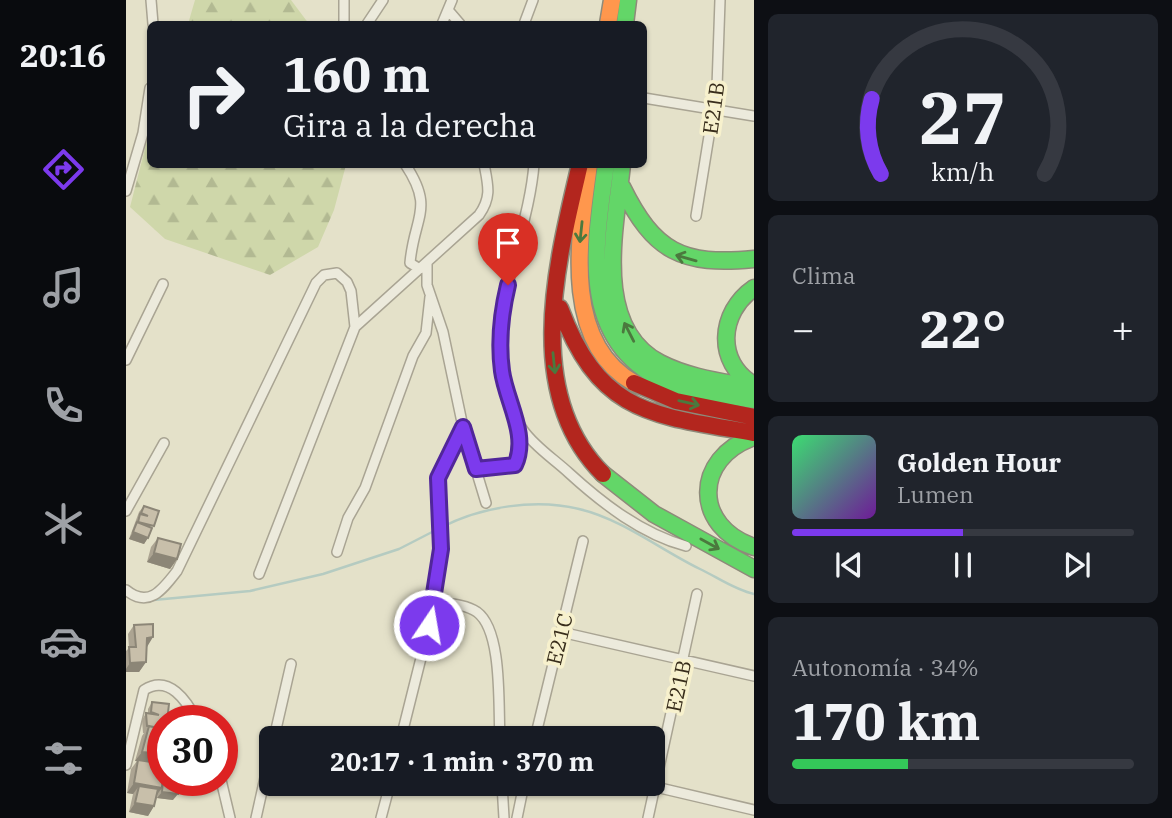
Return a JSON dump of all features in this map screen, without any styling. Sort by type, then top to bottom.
[{"type":"highway","points":[[608,21],[612,0]]},
{"type":"highway","points":[[625,21],[628,0]]},
{"type":"highway","points":[[579,168],[561,250],[553,345],[558,392],[570,430],[590,458],[626,494],[754,569]]},
{"type":"highway","points":[[589,168],[580,239],[579,290],[595,341],[611,362],[636,383],[665,398],[754,417]]},
{"type":"highway","points":[[605,168],[596,240],[595,273],[602,313],[616,344],[639,367],[670,382],[754,400]]},
{"type":"highway","points":[[622,168],[614,276],[617,304],[634,344],[650,356],[678,369],[754,386]]},
{"type":"highway","points":[[620,184],[641,225],[669,253],[687,260],[703,262],[754,258]]},
{"type":"highway","points":[[754,288],[737,302],[727,321],[725,343],[731,364],[744,381],[754,386]]},
{"type":"highway","points":[[557,295],[577,351],[593,374],[619,399],[649,414],[754,435]]},
{"type":"highway","points":[[754,435],[721,456],[710,474],[706,494],[711,514],[724,532],[744,545],[754,547]]},
{"type":"street","points":[[151,0],[153,21]]},
{"type":"street","points":[[344,0],[344,21]]},
{"type":"street","points":[[369,21],[383,0]]},
{"type":"street","points":[[525,21],[533,0]]},
{"type":"street","name":"E21B","points":[[696,216],[720,46],[720,0]]},
{"type":"street","points":[[450,5],[458,21]]},
{"type":"street","points":[[647,98],[754,116]]},
{"type":"street","points":[[126,191],[143,133],[147,107]]},
{"type":"street","points":[[408,168],[419,186],[423,202],[410,263],[424,267]]},
{"type":"street","points":[[260,574],[355,327],[424,267],[486,205],[490,191],[485,168]]},
{"type":"street","points":[[476,469],[515,465],[518,459],[517,420],[502,373],[500,331],[533,168]]},
{"type":"street","points":[[424,267],[430,296],[443,332],[463,427],[486,503]]},
{"type":"street","points":[[126,590],[146,599],[158,594],[177,570],[316,283],[324,275],[337,273],[347,282],[355,327]]},
{"type":"street","points":[[126,360],[163,284]]},
{"type":"street","points":[[337,552],[348,518],[365,488],[413,356],[426,333],[430,296]]},
{"type":"street","points":[[517,420],[534,444],[604,503],[671,541],[687,546]]},
{"type":"street","points":[[404,726],[435,602],[441,549],[438,478],[463,427]]},
{"type":"street","points":[[126,511],[164,443]]},
{"type":"street","name":"E21C","points":[[538,726],[583,541]]},
{"type":"street","name":"E21B","points":[[665,742],[697,594]]},
{"type":"street","points":[[435,602],[460,605],[476,611],[488,622],[493,639],[499,726]]},
{"type":"street","points":[[561,632],[754,676]]},
{"type":"street","points":[[277,726],[291,664]]},
{"type":"street","points":[[126,765],[144,690],[162,684],[177,692],[189,705]]},
{"type":"street","points":[[665,789],[754,810]]},
{"type":"street","points":[[225,796],[230,818]]},
{"type":"street","points":[[256,818],[261,796]]},
{"type":"street","points":[[381,818],[387,796]]},
{"type":"street","points":[[503,796],[504,818]]},
{"type":"street","points":[[517,818],[522,796]]},
{"type":"street","name":"E21B","points":[[648,818],[653,796]]},
{"type":"green space","points":[[195,0],[291,0],[307,21],[189,21]]},
{"type":"green space","points":[[147,141],[147,168],[345,168],[334,210],[318,247],[270,275],[165,239],[130,207]]},
{"type":"building","points":[[144,506],[159,511],[154,526],[138,522],[140,514],[148,516],[141,513]]},
{"type":"building","points":[[137,522],[152,528],[148,538],[133,532]]},
{"type":"building","points":[[158,538],[181,544],[177,559],[154,553]]},
{"type":"building","points":[[153,624],[153,637],[147,638],[146,662],[130,663],[129,647],[136,647],[134,625]]},
{"type":"building","points":[[152,702],[169,704],[169,705],[152,705]]},
{"type":"building","points":[[147,733],[147,752],[142,752]]},
{"type":"building","points":[[138,760],[147,761],[147,785],[134,783]]},
{"type":"building","points":[[139,786],[147,787],[147,796],[156,796],[154,806],[135,803]]},
{"type":"waterway","points":[[442,527],[474,514],[509,506],[545,504],[579,509],[626,527],[726,583],[754,594]]},
{"type":"waterway","points":[[143,601],[250,591],[323,574],[399,549],[436,530]]},
{"type":"traffic: fast","points":[[625,21],[628,0]]},
{"type":"traffic: fast","points":[[605,168],[598,227],[599,289],[606,318],[619,344],[640,366],[670,383],[701,392],[754,400]]},
{"type":"traffic: fast","points":[[622,168],[613,245],[613,273],[616,301],[624,325],[638,347],[660,363],[694,376],[754,388]]},
{"type":"traffic: fast","points":[[622,187],[646,227],[673,250],[708,260],[754,259]]},
{"type":"traffic: fast","points":[[754,288],[742,298],[734,310],[726,337],[733,364],[741,376],[754,385]]},
{"type":"traffic: fast","points":[[754,437],[734,447],[720,460],[711,476],[708,492],[711,509],[720,524],[734,537],[754,547]]},
{"type":"traffic: fast","points":[[603,474],[654,514],[754,569]]},
{"type":"traffic: slow","points":[[608,21],[612,0]]},
{"type":"traffic: slow","points":[[589,168],[580,253],[580,284],[585,313],[594,341],[610,364],[634,383]]},
{"type":"traffic: jam","points":[[579,168],[562,242],[556,284],[552,325],[554,366],[562,405],[578,441],[603,474]]},
{"type":"traffic: jam","points":[[560,308],[576,343],[593,370],[612,390],[634,404],[658,414],[754,433]]},
{"type":"traffic: jam","points":[[634,383],[676,401],[754,417]]},
{"type":"route","points":[[429,625],[435,602],[441,549],[438,478],[463,427],[476,469],[507,468],[515,465],[518,459],[517,420],[502,373],[500,331],[508,285]]}]
